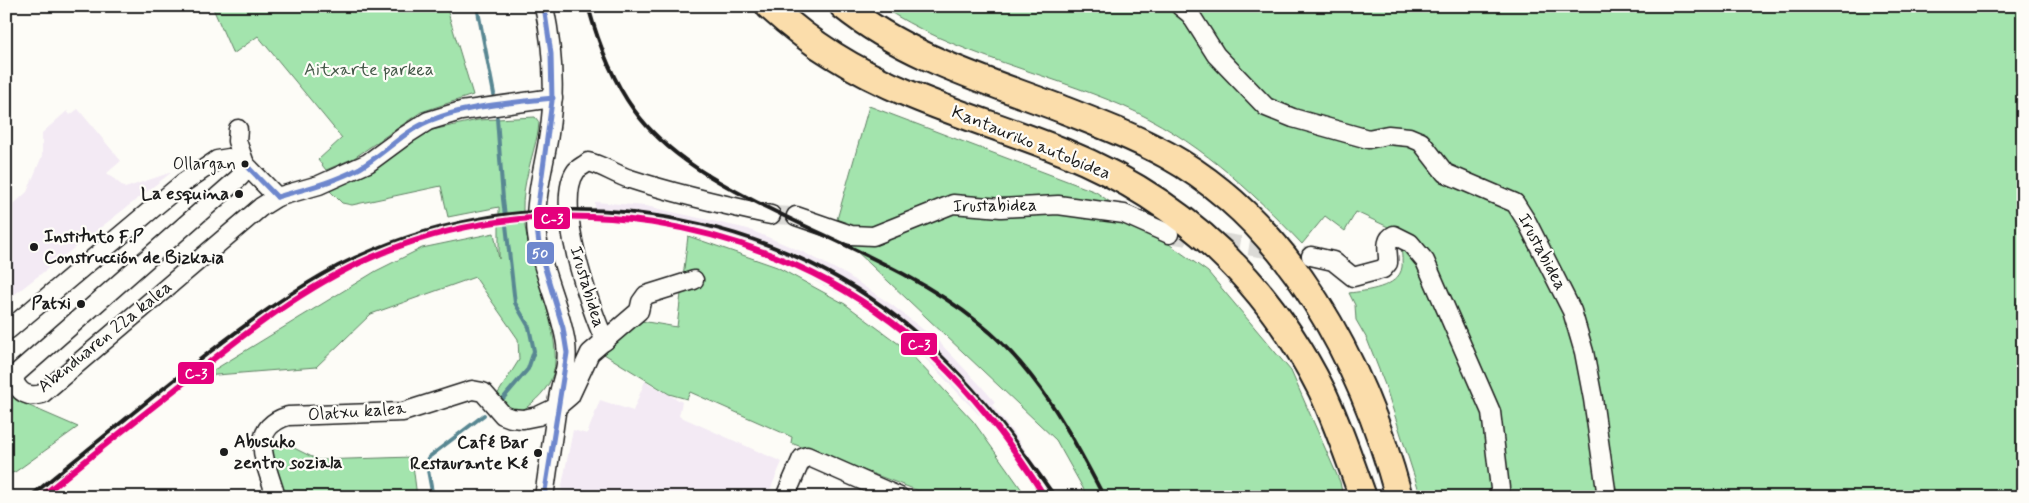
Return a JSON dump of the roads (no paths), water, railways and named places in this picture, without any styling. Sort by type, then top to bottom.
[{"type":"highway","name":"Kantauriko autobidea","points":[[768,6],[833,56],[872,77],[922,99],[1085,161],[1139,190],[1183,218],[1227,256],[1267,301],[1300,350],[1322,392],[1344,442],[1363,497]]},
{"type":"highway","points":[[843,6],[861,21],[920,54],[1113,128],[1168,155],[1237,205],[1283,254],[1327,320],[1358,382],[1378,432],[1399,497]]},
{"type":"street","points":[[544,6],[553,64],[553,98],[536,218],[544,268],[566,343],[566,373],[557,407],[544,497]]},
{"type":"street","name":"Irustabidea","points":[[1180,6],[1190,14],[1216,55],[1266,106],[1302,121],[1368,139],[1388,136],[1409,137],[1420,142],[1445,173],[1515,203],[1527,222],[1572,311],[1584,352],[1593,399],[1607,497]]},
{"type":"street","name":"Abenduaren 22a kalea","points":[[237,161],[240,177],[17,373],[14,380],[16,387],[29,396],[42,394],[261,207],[277,197],[319,185],[368,163],[428,121],[461,111],[553,98]]},
{"type":"street","points":[[237,161],[238,129]]},
{"type":"street","points":[[8,330],[183,183],[217,160],[237,161],[277,197]]},
{"type":"street","name":"Irustabidea","points":[[605,341],[593,316],[569,228],[570,186],[576,171],[588,162],[630,180],[703,200],[771,215]]},
{"type":"street","name":"Irustabidea","points":[[796,216],[851,235],[873,236],[953,204],[1001,208],[1058,205],[1124,214],[1168,234]]},
{"type":"street","points":[[1311,256],[1333,261],[1353,277],[1383,268],[1388,263],[1387,242],[1394,235],[1410,243],[1425,261],[1491,412],[1501,497]]},
{"type":"street","name":"Irustabidea","points":[[557,407],[570,396],[590,353],[639,311],[641,302],[646,295],[694,280]]},
{"type":"street","name":"Olatxu kalea","points":[[276,497],[263,452],[262,441],[266,428],[281,418],[402,412],[472,390],[483,392],[503,415],[524,419],[538,416],[557,407]]},
{"type":"street","points":[[538,416],[554,430]]},
{"type":"street","points":[[785,497],[802,458],[807,456],[900,497]]},
{"type":"waterway","points":[[477,6],[494,94]]},
{"type":"waterway","points":[[497,118],[503,199],[515,303],[529,327],[534,351],[528,369],[500,402]]},
{"type":"waterway","points":[[433,497],[427,465],[429,457],[484,415]]},
{"type":"tunnel","points":[[771,215],[796,216]]},
{"type":"tunnel","points":[[1169,234],[1311,256]]},
{"type":"railway","points":[[588,6],[601,47],[619,86],[634,110],[662,141],[678,155],[714,179],[770,209],[905,275],[955,305],[979,323],[1000,341],[1035,381],[1051,403],[1079,449],[1104,497]]},
{"type":"railway","points":[[30,497],[226,339],[321,275],[407,237],[479,219],[552,210],[626,212],[699,224],[769,245],[836,277],[898,318],[921,337],[964,379],[1020,448],[1055,497]]},
{"type":"place","name":"Ollargan","points":[[245,164]]},
{"type":"place","name":"La esquina","points":[[239,194]]},
{"type":"place","name":"Instituto F.P Construcción de Bizkaia","points":[[34,247]]},
{"type":"place","name":"Patxi","points":[[81,304]]},
{"type":"place","name":"Abusuko zentro soziala","points":[[224,452]]},
{"type":"place","name":"Café Bar Restaurante Ké","points":[[538,453]]},
{"type":"park label","name":"Aitxarte parkea","points":[[369,70]]}]
